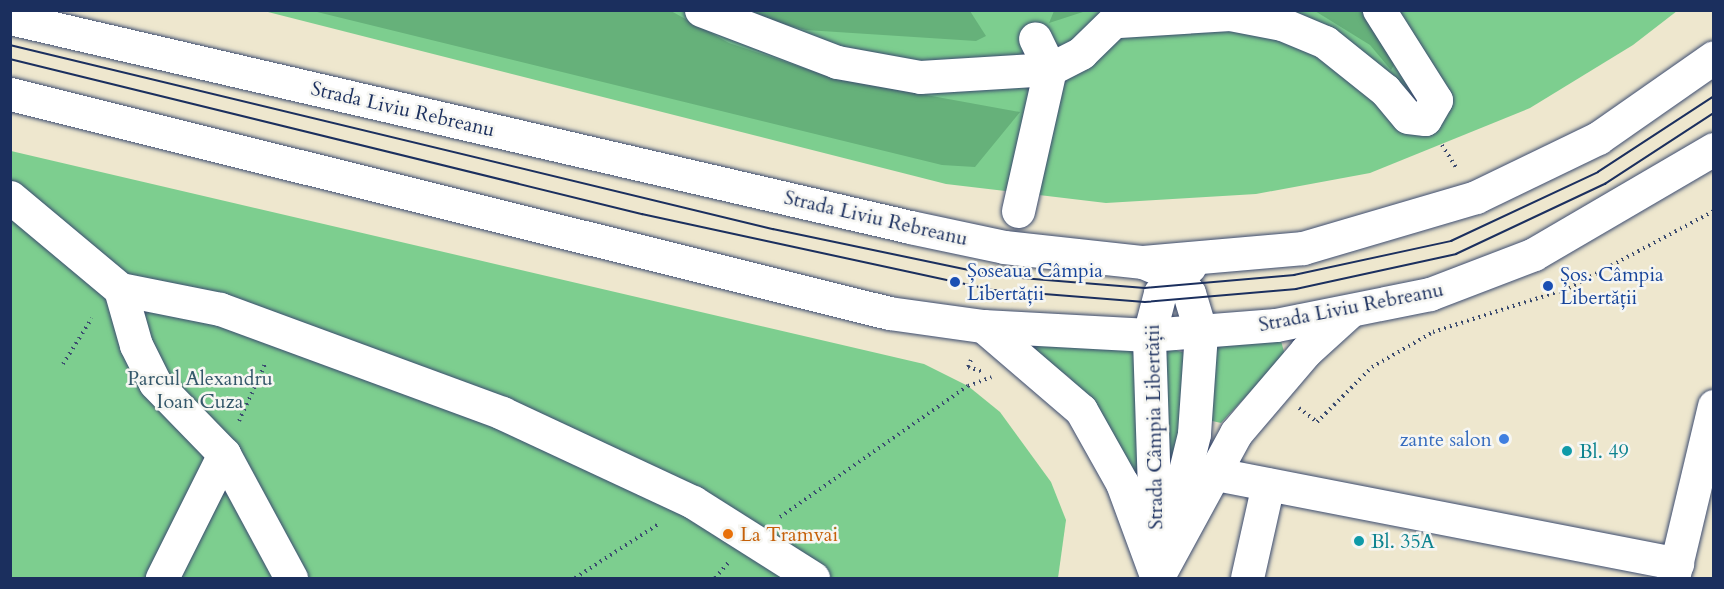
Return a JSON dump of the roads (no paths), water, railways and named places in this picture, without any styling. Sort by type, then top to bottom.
[{"type":"main road","points":[[701,10],[837,62],[908,75],[1050,69],[1081,53],[1122,16],[1230,14],[1282,24],[1325,42],[1385,90],[1408,117],[1425,119],[1436,100],[1379,10]]},
{"type":"main road","name":"Strada Liviu Rebreanu","points":[[10,18],[910,227],[1004,247],[1188,269],[1303,248],[1476,197],[1598,138],[1713,57]]},
{"type":"main road","points":[[1018,211],[1050,69],[1035,38]]},
{"type":"main road","name":"Strada Liviu Rebreanu","points":[[10,94],[890,314],[982,326],[1149,334],[1201,333],[1349,312],[1430,294],[1534,254],[1713,149]]},
{"type":"main road","points":[[10,198],[117,286],[196,302],[281,330],[502,413],[693,502],[751,536],[813,579]]},
{"type":"main road","points":[[1188,269],[1192,300],[1201,333]]},
{"type":"main road","name":"Strada Câmpia Libertății","points":[[1157,578],[1149,334],[1152,312],[1188,269]]},
{"type":"main road","points":[[117,286],[136,345],[155,383],[224,454],[291,579]]},
{"type":"main road","points":[[1157,578],[1211,473],[1273,387],[1349,312]]},
{"type":"main road","points":[[982,326],[1081,410],[1122,483],[1157,578]]},
{"type":"main road","name":"Strada Câmpia Libertății","points":[[1157,578],[1194,434],[1201,333]]},
{"type":"main road","points":[[1211,473],[1675,571],[1713,406]]},
{"type":"main road","points":[[162,579],[224,454]]},
{"type":"main road","points":[[1248,579],[1268,484]]},
{"type":"tram line","points":[[10,45],[773,229],[997,276],[1145,288],[1294,275],[1451,241],[1598,172],[1714,96]]},
{"type":"tram line","points":[[10,59],[642,214],[994,290],[1145,302],[1296,289],[1456,254],[1605,184],[1714,113]]},
{"type":"place","name":"Șoseaua Câmpia Libertății","points":[[955,282]]},
{"type":"place","name":"Șos. Câmpia Libertății","points":[[1548,286]]},
{"type":"place","name":"zante salon","points":[[1504,439]]},
{"type":"place","name":"Bl. 49","points":[[1567,451]]},
{"type":"place","name":"La Tramvai","points":[[728,534]]},
{"type":"place","name":"Bl. 35A","points":[[1359,541]]},
{"type":"park label","name":"Parcul Alexandru Ioan Cuza","points":[[200,390]]}]
